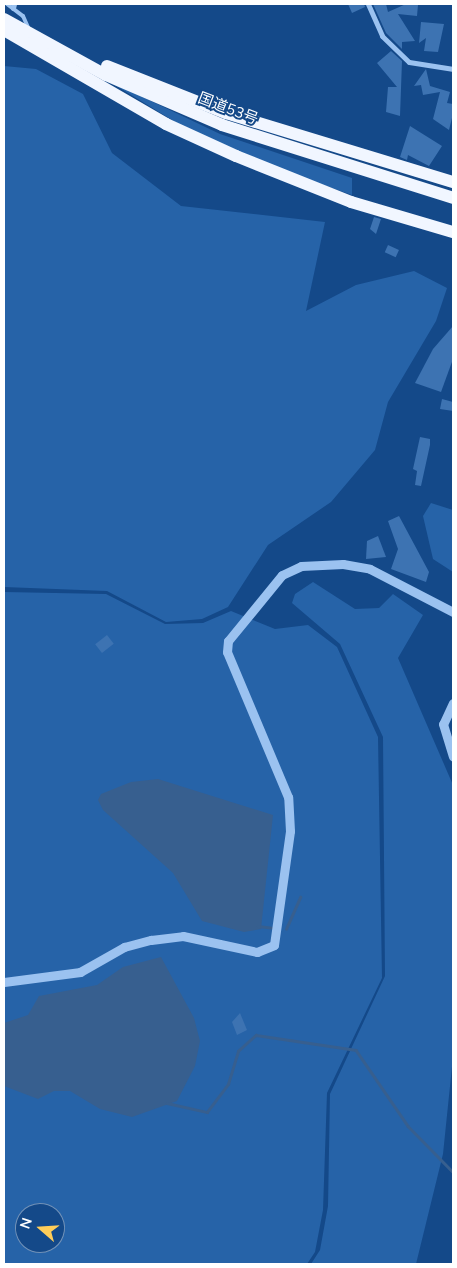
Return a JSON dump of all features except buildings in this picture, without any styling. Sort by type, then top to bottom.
[{"type":"highway","name":"国道53号","points":[[4,19],[45,42],[222,125],[360,171],[453,198]]},
{"type":"highway","points":[[4,30],[166,124],[351,202],[453,232]]},
{"type":"highway","points":[[45,42],[226,113],[364,157],[453,182]]},
{"type":"street","points":[[368,4],[382,36],[409,62],[453,69]]},
{"type":"street","points":[[4,982],[80,972],[124,947],[151,940],[183,936],[257,952],[274,945],[290,831],[288,797],[229,656],[228,641],[282,576],[301,566],[343,564],[370,569],[453,612]]},
{"type":"street","points":[[453,703],[443,724],[453,756]]},
{"type":"lane","points":[[7,4],[13,6],[23,16],[31,34]]},
{"type":"shaded area","points":[[4,66],[36,69],[83,94],[112,153],[181,206],[325,222],[306,311],[356,285],[414,271],[447,288],[436,321],[388,402],[375,450],[331,502],[268,545],[228,607],[202,619],[166,622],[107,591],[4,587]]},
{"type":"shaded area","points":[[105,79],[220,134],[352,178],[352,195],[280,170],[177,123]]},
{"type":"shaded area","points":[[431,503],[453,510],[453,572],[433,559],[423,516]]},
{"type":"shaded area","points":[[313,582],[355,609],[379,608],[393,594],[423,615],[398,658],[453,785],[453,1057],[443,1154],[416,1264],[311,1264],[320,1250],[328,1206],[330,1094],[385,976],[383,737],[340,644],[292,603],[295,594]]},
{"type":"shaded area","points":[[4,592],[106,594],[165,624],[203,623],[231,611],[275,629],[308,625],[337,647],[378,737],[382,978],[327,1093],[323,1210],[315,1252],[307,1264],[4,1264]]},
{"type":"shaded area","points":[[158,779],[273,815],[261,929],[244,932],[202,921],[173,873],[103,810],[98,800],[101,794],[131,782]]},
{"type":"shaded area","points":[[161,957],[194,1018],[200,1041],[195,1066],[177,1101],[132,1117],[100,1109],[70,1091],[54,1091],[38,1099],[4,1086],[4,1023],[28,1015],[39,996],[97,985],[123,967]]},
{"type":"waterway","points":[[286,929],[300,897]]},
{"type":"waterway","points":[[258,926],[275,928]]},
{"type":"waterway","points":[[167,1103],[207,1112],[228,1084],[238,1051],[256,1035],[356,1050],[408,1126],[453,1172]]}]
